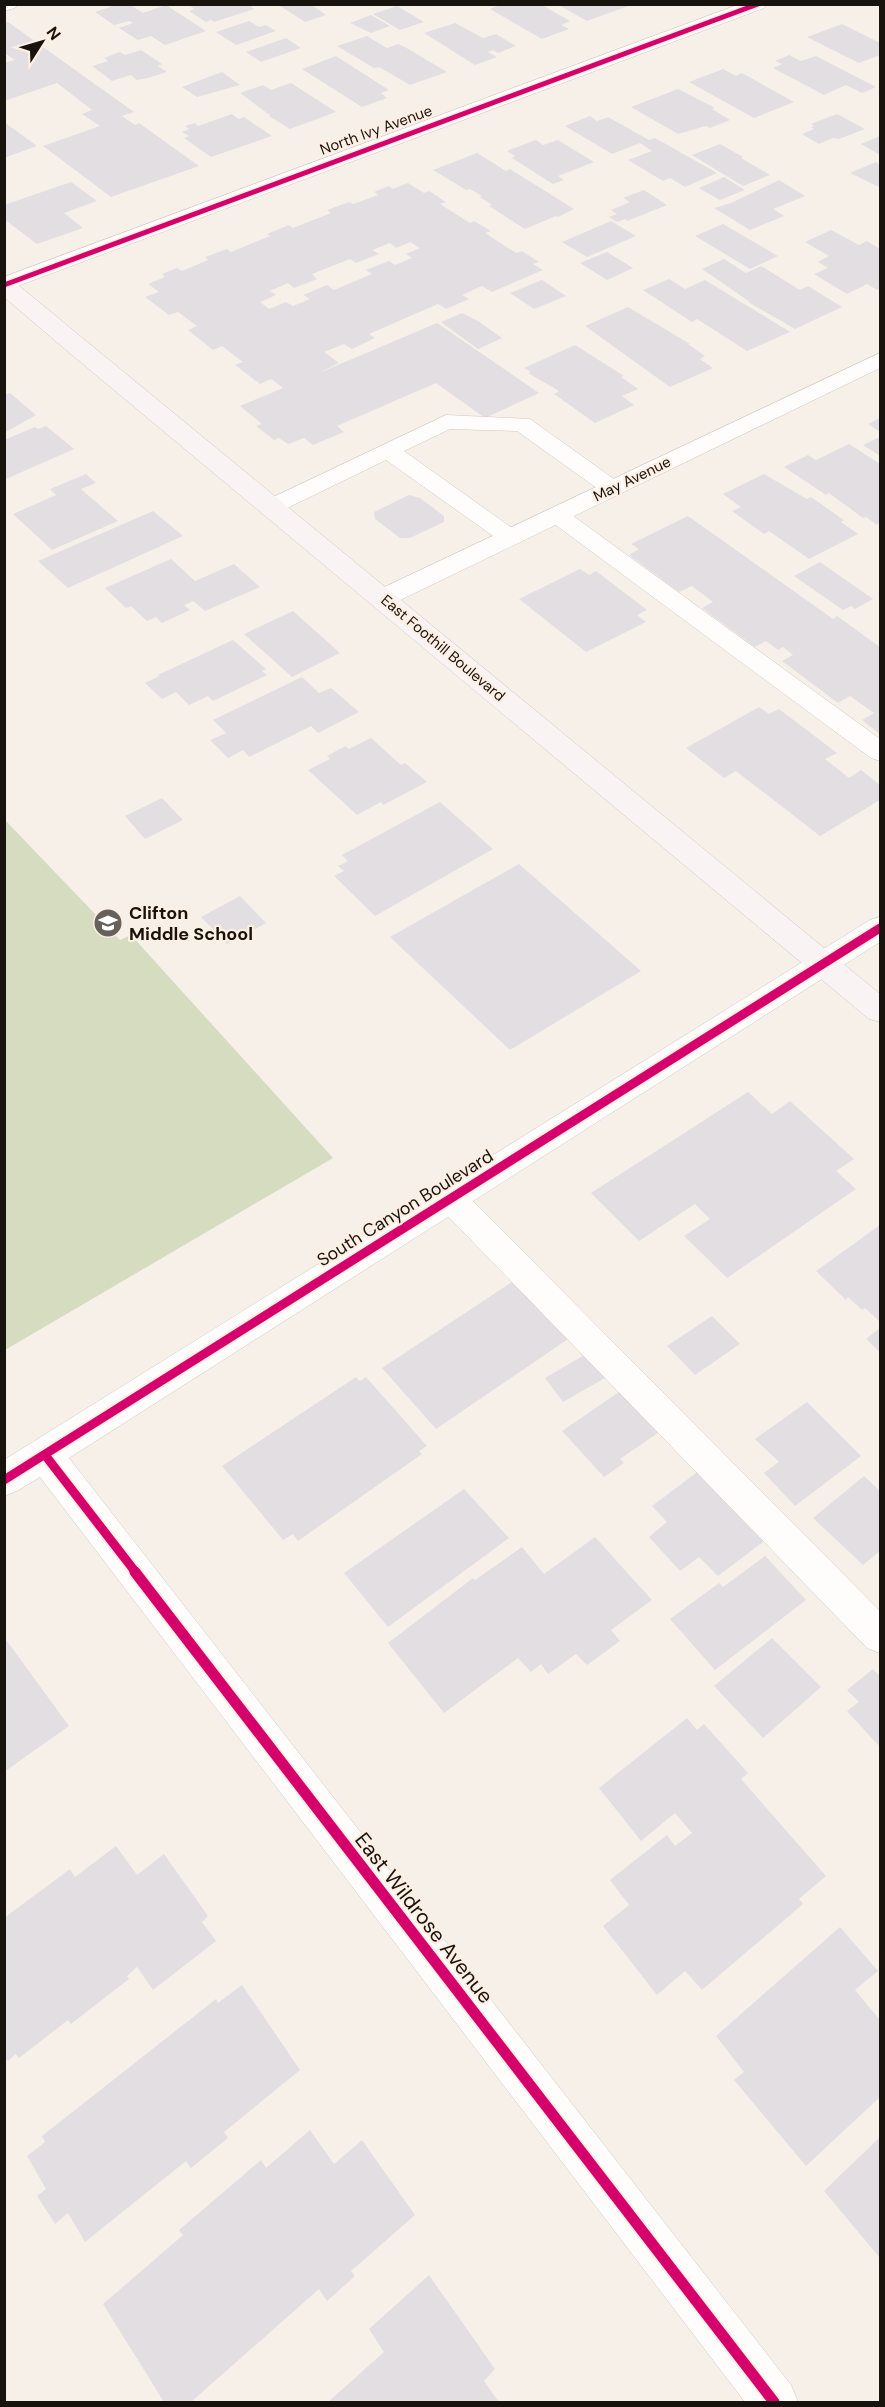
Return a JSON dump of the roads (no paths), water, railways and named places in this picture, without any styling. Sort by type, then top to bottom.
[{"type":"main road","name":"East Foothill Boulevard","points":[[4,285],[880,1011]]},
{"type":"street","points":[[4,6],[9,4]]},
{"type":"street","name":"North Ivy Avenue","points":[[4,285],[758,4]]},
{"type":"street","name":"May Avenue","points":[[384,598],[880,360]]},
{"type":"street","name":"South Canyon Boulevard","points":[[4,1480],[880,928]]},
{"type":"street","name":"East Wildrose Avenue","points":[[45,1455],[774,2403]]},
{"type":"lane","points":[[271,507],[446,422],[522,424],[613,489]]},
{"type":"lane","points":[[387,450],[511,538]]},
{"type":"lane","points":[[557,515],[880,752]]},
{"type":"lane","points":[[451,1198],[880,1635]]},
{"type":"place","name":"Clifton Middle School","points":[[108,923]]}]
